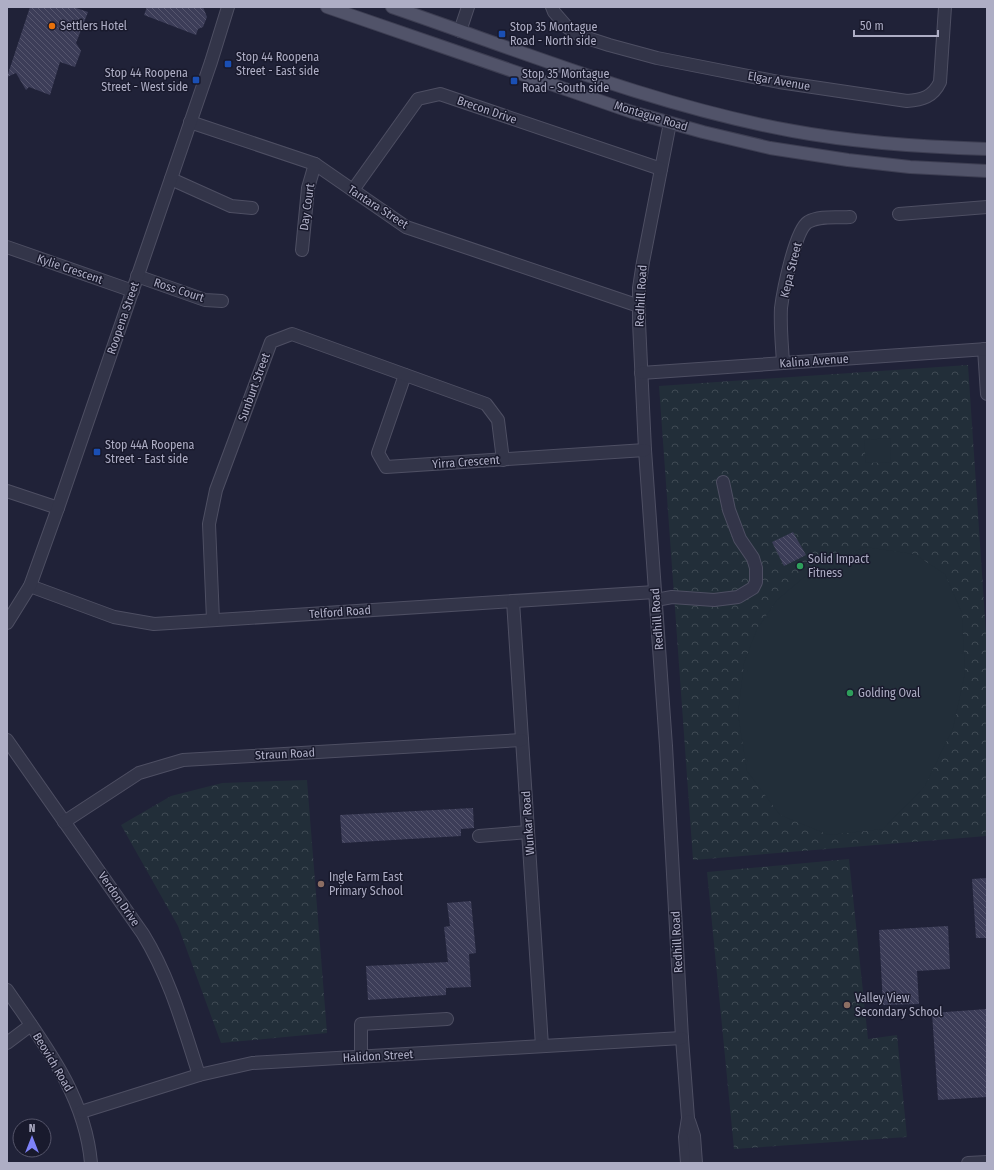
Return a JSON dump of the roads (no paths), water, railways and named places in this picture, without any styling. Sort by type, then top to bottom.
[{"type":"main road","name":"Montague Road","points":[[327,7],[632,112],[703,132],[770,148],[848,160],[910,167],[987,171]]},
{"type":"main road","name":"Montague Road","points":[[392,7],[675,103],[793,131],[852,140],[928,148],[987,149]]},
{"type":"main road","points":[[452,49],[460,31]]},
{"type":"main road","points":[[670,123],[675,103]]},
{"type":"street","name":"Roopena Street","points":[[7,623],[30,586],[58,508],[211,62],[228,7]]},
{"type":"street","points":[[460,31],[468,7]]},
{"type":"street","name":"Elgar Avenue","points":[[552,7],[554,12],[567,27],[581,36],[609,45],[709,69],[779,82],[907,102],[928,97],[937,88],[940,82],[945,7]]},
{"type":"street","name":"Brecon Drive","points":[[353,190],[418,99],[440,94],[661,169]]},
{"type":"street","name":"Tantara Street","points":[[190,122],[315,164],[406,227],[639,306]]},
{"type":"street","name":"Redhill Road","points":[[670,123],[643,262],[639,288],[639,306],[645,450],[666,746],[682,1038],[688,1118],[685,1137],[687,1163]]},
{"type":"street","name":"Day Court","points":[[302,250],[308,188],[315,164]]},
{"type":"street","points":[[171,179],[230,206],[252,208]]},
{"type":"street","points":[[899,214],[987,207]]},
{"type":"street","name":"Kepa Street","points":[[783,363],[781,309],[789,267],[801,231],[807,223],[816,218],[850,217]]},
{"type":"street","name":"Kylie Crescent","points":[[7,248],[132,291]]},
{"type":"street","name":"Ross Court","points":[[138,276],[205,300],[222,301]]},
{"type":"street","name":"Sunburt Street","points":[[213,620],[209,524],[216,490],[271,342],[292,334],[486,404],[498,420],[503,460]]},
{"type":"street","points":[[986,349],[987,394]]},
{"type":"street","name":"Kalina Avenue","points":[[641,373],[986,349]]},
{"type":"street","name":"Yirra Crescent","points":[[405,375],[378,453],[386,467],[645,450]]},
{"type":"street","name":"Telford Road","points":[[30,586],[114,617],[154,624],[513,601],[655,596],[714,600],[738,596],[752,588],[756,582],[756,568],[753,558],[740,539],[729,510],[724,482]]},
{"type":"street","points":[[7,491],[58,508]]},
{"type":"street","name":"Wunkar Road","points":[[513,601],[542,1046]]},
{"type":"street","name":"Verdon Drive","points":[[7,740],[152,949],[173,996],[199,1075]]},
{"type":"street","name":"Straun Road","points":[[64,822],[139,773],[183,760],[522,740]]},
{"type":"street","points":[[479,836],[528,832]]},
{"type":"street","name":"Beovich Road","points":[[7,990],[61,1070],[81,1112],[91,1163]]},
{"type":"street","points":[[361,1057],[360,1024],[447,1019]]},
{"type":"street","points":[[7,1043],[31,1026]]},
{"type":"street","name":"Halidon Street","points":[[81,1112],[199,1075],[252,1063],[682,1038]]},
{"type":"street","name":"Redhill Road","points":[[688,1118],[694,1136],[696,1163]]},
{"type":"street","points":[[968,1163],[987,1162]]},
{"type":"place","name":"Settlers Hotel","points":[[52,26]]},
{"type":"place","name":"Stop 35 Montague Road - North side","points":[[502,34]]},
{"type":"place","name":"Stop 44 Roopena Street - East side","points":[[228,64]]},
{"type":"place","name":"Stop 44 Roopena Street - West side","points":[[196,80]]},
{"type":"place","name":"Stop 35 Montague Road - South side","points":[[514,81]]},
{"type":"place","name":"Stop 44A Roopena Street - East side","points":[[97,452]]},
{"type":"place","name":"Solid Impact Fitness","points":[[800,566]]},
{"type":"place","name":"Golding Oval","points":[[850,693]]},
{"type":"place","name":"Ingle Farm East Primary School","points":[[321,884]]},
{"type":"place","name":"Valley View Secondary School","points":[[847,1005]]}]
